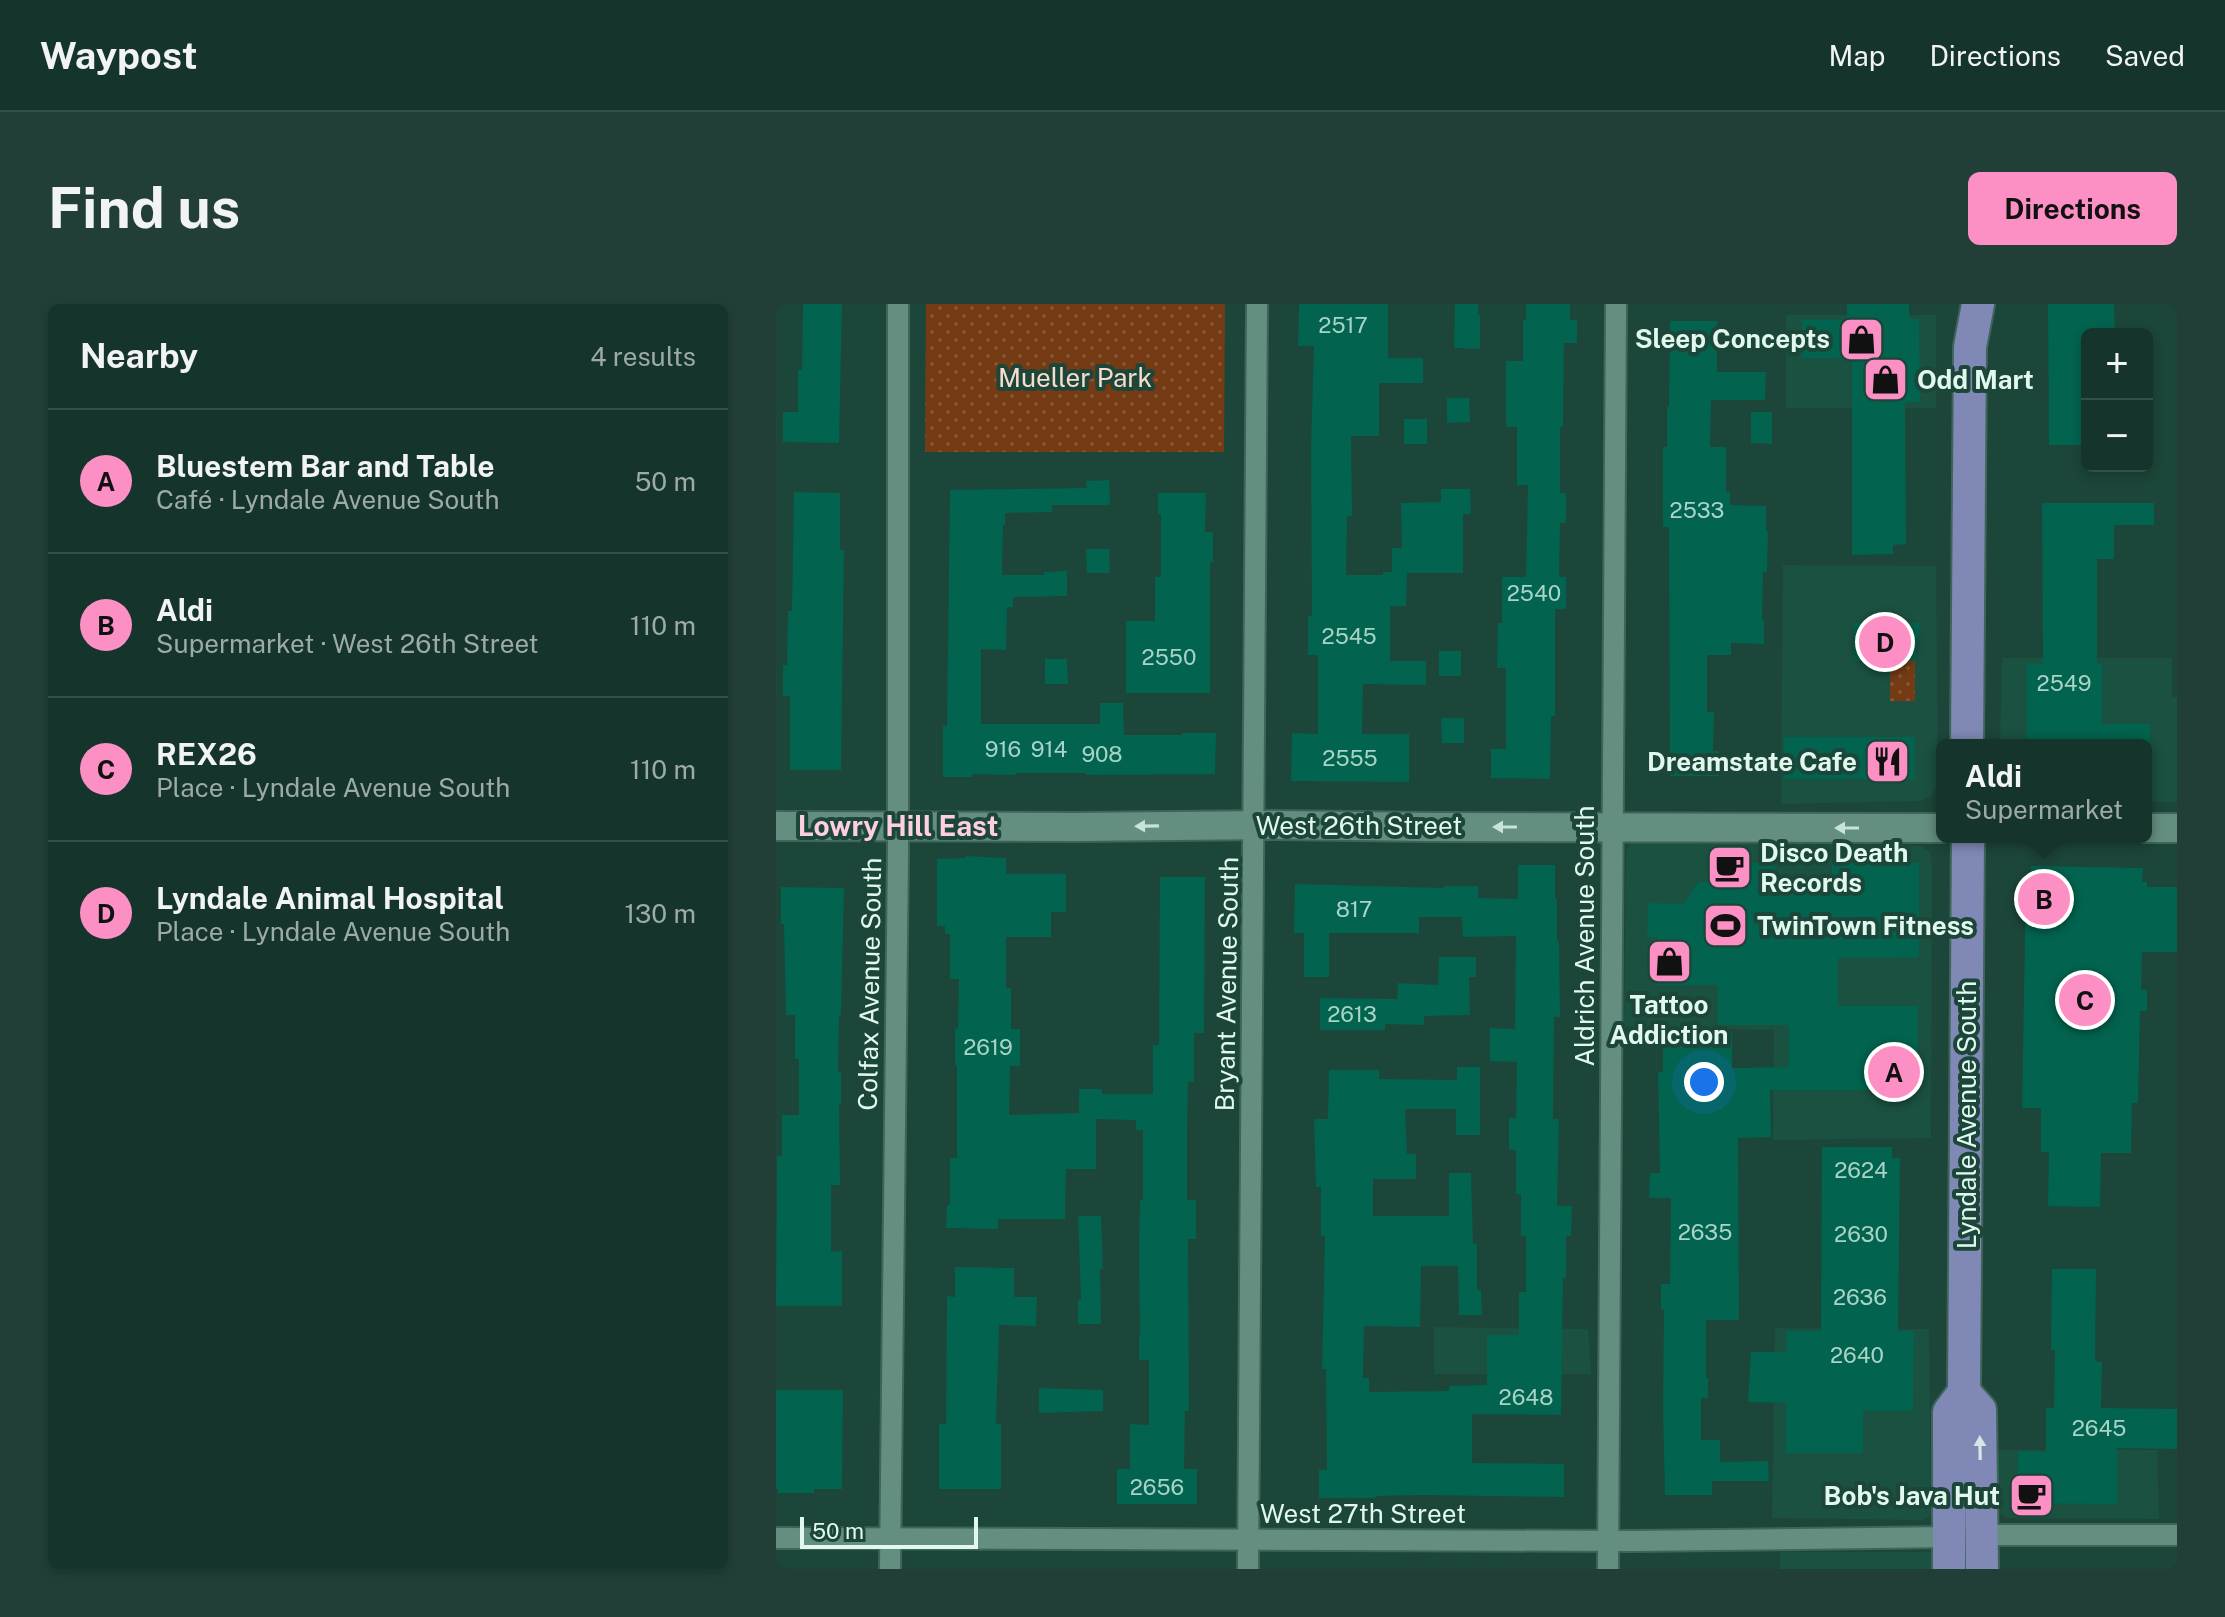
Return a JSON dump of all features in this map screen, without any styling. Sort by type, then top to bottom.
[{"type":"main road","points":[[1961,304],[1970,347]]},
{"type":"main road","points":[[1967,739],[1970,347],[1978,304]]},
{"type":"main road","name":"Lyndale Avenue South","points":[[1949,1569],[1949,1412],[1964,1392],[1968,843]]},
{"type":"main road","name":"Lyndale Avenue South","points":[[1964,1392],[1980,1410],[1982,1569]]},
{"type":"street","name":"Colfax Avenue South","points":[[890,1569],[898,827],[898,304]]},
{"type":"street","name":"Bryant Avenue South","points":[[1248,1569],[1257,304]]},
{"type":"street","name":"Aldrich Avenue South","points":[[1608,1569],[1616,304]]},
{"type":"street","name":"West 26th Street","points":[[776,826],[1936,828]]},
{"type":"street","points":[[2152,828],[2177,828]]},
{"type":"street","points":[[1981,1535],[2177,1535]]},
{"type":"street","name":"West 27th Street","points":[[776,1538],[1608,1541],[1949,1537]]},
{"type":"shaded area","points":[[1786,315],[1936,315],[1936,408],[1786,408]]},
{"type":"shaded area","points":[[1783,565],[1936,566],[1936,789],[1931,796],[1920,801],[1781,804]]},
{"type":"shaded area","points":[[2002,658],[2172,658],[2172,697],[2177,697],[2177,802],[2152,802],[2152,739],[2000,739]]},
{"type":"shaded area","points":[[1640,841],[1921,846],[1930,852],[1931,1138],[1773,1140],[1774,1030],[1624,1027],[1626,852],[1629,844]]},
{"type":"shaded area","points":[[1434,1327],[1588,1329],[1591,1374],[1434,1374]]},
{"type":"shaded area","points":[[1775,1328],[1929,1329],[1931,1514],[1928,1518],[1772,1518]]},
{"type":"shaded area","points":[[1995,1450],[2157,1450],[2159,1519],[2007,1518],[1995,1509]]},
{"type":"shaded area","points":[[1780,1552],[1932,1552],[1932,1569],[1780,1569]]},
{"type":"green space","name":"Mueller Park","points":[[926,304],[1225,304],[1224,452],[925,452]]},
{"type":"green space","points":[[1890,661],[1915,661],[1915,701],[1890,701]]},
{"type":"building","points":[[803,304],[842,304],[839,443],[783,442],[783,412],[798,412]]},
{"type":"building","points":[[1299,304],[1388,304],[1388,358],[1423,358],[1423,383],[1379,383],[1379,436],[1351,436],[1352,516],[1347,516],[1346,575],[1383,575],[1383,572],[1392,572],[1392,548],[1402,548],[1401,503],[1441,502],[1441,489],[1470,489],[1471,514],[1463,514],[1463,573],[1407,573],[1406,606],[1390,606],[1390,661],[1426,661],[1426,685],[1363,684],[1362,734],[1409,734],[1409,782],[1291,781],[1292,733],[1318,734],[1318,655],[1308,655],[1308,616],[1312,616],[1314,346],[1298,346]]},
{"type":"building","points":[[1455,304],[1478,304],[1480,349],[1454,348]]},
{"type":"building","points":[[1526,304],[1570,304],[1570,320],[1577,320],[1577,343],[1564,343],[1560,493],[1566,493],[1566,523],[1560,523],[1559,577],[1566,577],[1566,609],[1555,609],[1555,716],[1551,716],[1550,779],[1491,778],[1491,749],[1506,749],[1506,668],[1497,668],[1498,623],[1502,623],[1502,577],[1526,577],[1528,485],[1517,485],[1517,427],[1506,427],[1506,361],[1523,361]]},
{"type":"building","points":[[1847,304],[1909,304],[1909,319],[1919,319],[1920,402],[1905,402],[1906,544],[1893,545],[1893,554],[1852,555],[1852,358],[1802,358],[1802,320],[1847,320]]},
{"type":"building","points":[[2048,304],[2114,304],[2115,328],[2081,328],[2081,445],[2049,445]]},
{"type":"building","points":[[1670,321],[1717,321],[1717,372],[1766,372],[1765,400],[1711,400],[1710,447],[1726,447],[1726,492],[1730,492],[1730,505],[1766,506],[1768,531],[1767,572],[1763,572],[1764,644],[1731,643],[1731,655],[1707,655],[1707,712],[1714,712],[1713,751],[1719,751],[1719,776],[1670,776],[1669,527],[1663,527],[1663,447],[1667,447]]},
{"type":"building","points":[[1447,398],[1469,398],[1470,422],[1447,423]]},
{"type":"building","points":[[1751,412],[1772,412],[1772,444],[1751,443]]},
{"type":"building","points":[[1404,419],[1427,419],[1427,444],[1404,444]]},
{"type":"building","points":[[1109,480],[1110,505],[1052,505],[1052,512],[1005,513],[1002,575],[1044,575],[1044,572],[1067,571],[1067,596],[1013,597],[1013,607],[1007,607],[1006,650],[981,649],[981,724],[1100,724],[1100,703],[1123,703],[1124,735],[1216,733],[1215,774],[1016,773],[943,777],[943,726],[947,726],[950,490],[1087,488],[1086,481]]},
{"type":"building","points":[[794,492],[840,493],[840,550],[844,550],[841,770],[790,770],[790,696],[783,696],[783,665],[787,665],[788,611],[792,611]]},
{"type":"building","points":[[1158,493],[1206,493],[1205,532],[1213,532],[1213,562],[1210,562],[1210,693],[1126,693],[1126,621],[1155,621],[1155,577],[1161,577]]},
{"type":"building","points":[[2042,503],[2154,503],[2154,525],[2114,525],[2114,559],[2097,559],[2097,664],[2102,664],[2102,724],[2150,724],[2150,739],[2027,739],[2027,664],[2043,664]]},
{"type":"building","points":[[1086,549],[1109,549],[1110,573],[1087,573]]},
{"type":"building","points":[[1854,623],[1920,623],[1915,661],[1854,661]]},
{"type":"building","points":[[1439,651],[1461,651],[1461,676],[1439,676]]},
{"type":"building","points":[[1045,659],[1067,659],[1068,684],[1045,684]]},
{"type":"building","points":[[1441,718],[1464,718],[1464,743],[1442,743]]},
{"type":"building","points":[[1784,737],[1915,737],[1915,779],[1784,779]]},
{"type":"building","points":[[965,856],[1006,858],[1006,874],[1066,874],[1066,912],[1051,912],[1051,937],[1006,937],[1006,988],[1011,988],[1011,1029],[1020,1029],[1020,1066],[1010,1066],[1009,1115],[1079,1113],[1079,1089],[1102,1089],[1102,1094],[1153,1094],[1153,1045],[1159,1045],[1160,877],[1205,877],[1204,1033],[1194,1033],[1194,1082],[1188,1082],[1187,1131],[1187,1200],[1196,1200],[1196,1239],[1188,1239],[1189,1411],[1185,1411],[1184,1469],[1197,1469],[1197,1504],[1117,1504],[1117,1469],[1130,1469],[1130,1424],[1149,1425],[1149,1360],[1139,1360],[1143,1130],[1136,1130],[1136,1120],[1096,1119],[1096,1169],[1066,1169],[1065,1219],[998,1219],[998,1229],[946,1228],[947,1205],[950,1205],[950,1158],[957,1158],[955,1028],[958,1029],[959,979],[950,979],[950,934],[945,934],[945,926],[937,926],[937,859]]},
{"type":"building","points":[[1719,863],[1775,863],[1775,884],[1832,881],[1832,863],[1919,863],[1919,957],[1838,958],[1838,1006],[1918,1006],[1918,1090],[1770,1090],[1771,1137],[1738,1138],[1739,1320],[1706,1320],[1708,1398],[1701,1398],[1701,1440],[1720,1440],[1720,1462],[1768,1461],[1769,1481],[1712,1481],[1712,1495],[1665,1495],[1664,1309],[1661,1309],[1661,1284],[1670,1284],[1671,1198],[1649,1198],[1650,1173],[1660,1173],[1658,1072],[1663,1072],[1663,1033],[1732,1033],[1732,1068],[1789,1067],[1789,1025],[1718,1025],[1718,985],[1657,985],[1658,938],[1647,937],[1648,903],[1683,904],[1699,882],[1719,882]]},
{"type":"building","points":[[1518,865],[1555,865],[1560,1017],[1554,1017],[1553,1119],[1559,1119],[1557,1206],[1572,1206],[1571,1236],[1566,1236],[1566,1278],[1563,1278],[1561,1415],[1472,1414],[1472,1463],[1564,1464],[1564,1497],[1422,1495],[1319,1498],[1319,1470],[1327,1470],[1326,1369],[1322,1369],[1325,1236],[1321,1236],[1321,1187],[1316,1187],[1314,1119],[1328,1119],[1329,1070],[1379,1070],[1379,1079],[1457,1080],[1457,1067],[1480,1067],[1480,1135],[1456,1135],[1456,1109],[1405,1109],[1407,1154],[1416,1154],[1416,1179],[1373,1179],[1373,1216],[1449,1216],[1449,1173],[1471,1173],[1473,1244],[1477,1244],[1477,1290],[1481,1290],[1482,1315],[1459,1315],[1458,1266],[1421,1266],[1420,1327],[1364,1326],[1363,1378],[1369,1378],[1369,1392],[1449,1391],[1449,1386],[1487,1385],[1487,1335],[1519,1335],[1519,1292],[1526,1292],[1526,1236],[1521,1236],[1521,1194],[1516,1194],[1516,1150],[1509,1150],[1509,1118],[1516,1118],[1517,1062],[1490,1061],[1490,1028],[1515,1029],[1516,936],[1463,937],[1462,917],[1419,917],[1419,933],[1329,933],[1329,977],[1304,977],[1304,933],[1294,933],[1295,884],[1478,886],[1478,898],[1518,899]]},
{"type":"building","points":[[2031,866],[2143,868],[2142,882],[2147,882],[2147,887],[2177,887],[2177,952],[2142,952],[2141,990],[2147,990],[2147,1011],[2140,1011],[2138,1103],[2132,1103],[2131,1153],[2101,1153],[2100,1207],[2048,1206],[2049,1152],[2041,1152],[2041,1108],[2022,1108],[2026,879],[2031,879]]},
{"type":"building","points":[[781,887],[844,888],[838,1072],[841,1072],[840,1185],[831,1185],[831,1252],[842,1251],[842,1306],[776,1306],[777,1156],[782,1156],[782,1115],[799,1115],[795,1015],[786,1015]]},
{"type":"building","points":[[1439,957],[1476,957],[1476,977],[1469,977],[1470,1015],[1424,1016],[1424,1025],[1385,1024],[1385,1030],[1320,1030],[1320,998],[1397,999],[1398,983],[1438,985]]},
{"type":"building","points":[[1822,1147],[1892,1147],[1892,1158],[1900,1158],[1898,1331],[1914,1331],[1913,1411],[1863,1411],[1863,1453],[1786,1453],[1786,1403],[1748,1402],[1751,1352],[1786,1352],[1787,1331],[1821,1331]]},
{"type":"building","points":[[1078,1216],[1101,1216],[1101,1324],[1078,1324],[1078,1300],[1081,1300]]},
{"type":"building","points":[[955,1267],[1014,1268],[1014,1297],[1037,1297],[1036,1326],[999,1325],[996,1424],[1001,1424],[1001,1489],[939,1489],[939,1424],[946,1424],[947,1296],[955,1297]]},
{"type":"building","points":[[2052,1269],[2096,1269],[2095,1361],[2102,1362],[2101,1408],[2177,1409],[2177,1449],[2117,1448],[2117,1504],[2017,1503],[2018,1451],[2046,1452],[2046,1408],[2054,1408]]},
{"type":"building","points":[[1039,1388],[1103,1390],[1103,1411],[1039,1413]]},
{"type":"building","points":[[776,1390],[843,1390],[842,1489],[778,1493]]},
{"type":"place","name":"Sleep Concepts","points":[[1861,339]]},
{"type":"place","name":"Odd Mart","points":[[1886,380]]},
{"type":"place","name":"Lyndale Animal Hospital","points":[[1885,642]]},
{"type":"place","name":"Dreamstate Cafe","points":[[1888,762]]},
{"type":"place","name":"Disco Death Records","points":[[1729,868]]},
{"type":"place","name":"Aldi","points":[[2044,899]]},
{"type":"place","name":"TwinTown Fitness","points":[[1726,926]]},
{"type":"place","name":"Tattoo Addiction","points":[[1669,962]]},
{"type":"place","name":"REX26","points":[[2085,1000]]},
{"type":"place","name":"Bluestem Bar and Table","points":[[1894,1072]]},
{"type":"place","name":"Bob's Java Hut","points":[[2031,1496]]},
{"type":"district","name":"Lowry Hill East","points":[[898,826]]}]
